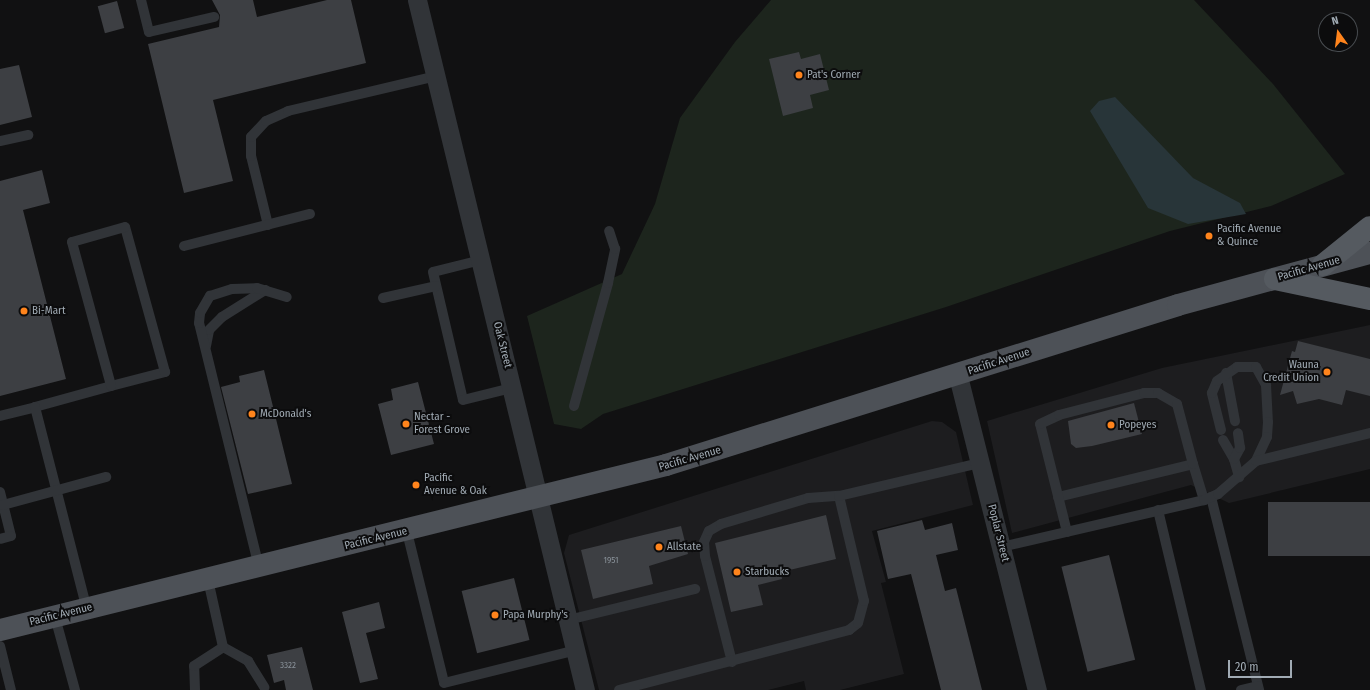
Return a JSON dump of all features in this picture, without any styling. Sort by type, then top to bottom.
[{"type":"highway","points":[[1323,265],[1370,227]]},
{"type":"highway","points":[[1275,279],[1370,299]]},
{"type":"main road","name":"Pacific Avenue","points":[[0,630],[540,499],[740,444],[1178,305],[1370,253]]},
{"type":"street","name":"Oak Street","points":[[417,0],[586,690]]},
{"type":"street","name":"Poplar Street","points":[[958,376],[1037,690]]},
{"type":"lane","points":[[141,0],[149,32],[214,17]]},
{"type":"lane","points":[[268,224],[251,143],[251,136],[266,121],[288,110],[436,76]]},
{"type":"lane","points":[[0,141],[28,135]]},
{"type":"lane","points":[[184,246],[310,214]]},
{"type":"lane","points":[[0,416],[165,372],[125,227],[72,242],[111,386]]},
{"type":"lane","points":[[574,406],[608,283],[615,249],[609,231]]},
{"type":"lane","points":[[481,260],[433,272],[463,400],[512,388]]},
{"type":"lane","points":[[383,298],[436,286]]},
{"type":"lane","points":[[259,567],[199,323],[203,304],[210,296],[232,289],[267,290],[287,297]]},
{"type":"lane","points":[[206,353],[209,330],[247,299],[267,290]]},
{"type":"lane","points":[[1001,547],[1207,498],[1238,477],[1256,461],[1267,437],[1266,385],[1256,367],[1242,366],[1226,373],[1212,393],[1221,430]]},
{"type":"lane","points":[[1226,373],[1235,421]]},
{"type":"lane","points":[[1067,532],[1040,424],[1059,415],[1144,393],[1158,393],[1177,404],[1193,464],[1207,498],[1259,688],[1241,690]]},
{"type":"lane","points":[[35,407],[87,609]]},
{"type":"lane","points":[[1256,461],[1370,432]]},
{"type":"lane","points":[[1234,459],[1240,448],[1238,433]]},
{"type":"lane","points":[[1223,440],[1234,459],[1238,477]]},
{"type":"lane","points":[[732,662],[705,556],[704,542],[709,531],[720,524],[808,498],[839,496],[980,463]]},
{"type":"lane","points":[[1058,497],[1193,464]]},
{"type":"lane","points":[[3,505],[106,477]]},
{"type":"lane","points":[[0,492],[11,536],[0,539]]},
{"type":"lane","points":[[619,690],[838,635],[858,623],[864,601],[839,496]]},
{"type":"lane","points":[[1158,510],[1201,690]]},
{"type":"lane","points":[[407,532],[444,683],[576,650]]},
{"type":"lane","points":[[208,580],[223,647],[248,660],[264,687]]},
{"type":"lane","points":[[568,620],[695,589]]},
{"type":"lane","points":[[55,617],[75,690]]},
{"type":"lane","points":[[0,646],[11,690]]},
{"type":"lane","points":[[195,690],[194,666],[223,647]]},
{"type":"shaded area","points":[[771,0],[1194,0],[1273,84],[1345,174],[1271,206],[1170,231],[946,307],[603,414],[581,429],[554,424],[527,316],[622,274],[655,204],[680,118],[735,42]]},
{"type":"shaded area","points":[[1115,97],[1193,178],[1240,203],[1246,214],[1188,224],[1148,208],[1090,111],[1099,101]]},
{"type":"shaded area","points":[[1370,325],[1370,469],[1229,503],[1191,485],[1012,533],[987,421],[1162,368]]},
{"type":"shaded area","points":[[932,421],[942,422],[956,432],[973,505],[872,531],[886,582],[881,583],[904,674],[840,690],[806,690],[804,681],[768,690],[599,690],[564,553],[569,535]]},
{"type":"building","points":[[212,0],[253,0],[257,17],[327,0],[351,0],[366,63],[213,100],[233,181],[184,193],[148,44],[219,27],[220,15]]},
{"type":"building","points":[[117,1],[124,28],[105,33],[98,6]]},
{"type":"building","name":"Pat's Corner","points":[[799,52],[801,59],[820,54],[829,90],[810,95],[813,108],[783,116],[769,59]]},
{"type":"building","points":[[19,65],[32,117],[0,125],[0,69]]},
{"type":"building","name":"Bi-Mart","points":[[42,170],[50,203],[23,210],[66,379],[0,396],[0,181]]},
{"type":"building","points":[[1298,341],[1370,359],[1370,396],[1346,390],[1342,405],[1319,399],[1297,404],[1293,391],[1280,395],[1292,351],[1295,352]]},
{"type":"building","name":"McDonald's","points":[[264,370],[292,484],[248,494],[221,387],[240,382],[239,376]]},
{"type":"building","name":"Nectar - Forest Grove","points":[[418,382],[434,444],[391,455],[378,404],[393,400],[391,389]]},
{"type":"building","points":[[1134,403],[1142,434],[1092,446],[1076,448],[1071,444],[1068,421]]},
{"type":"building","points":[[1268,502],[1370,502],[1370,556],[1268,556]]},
{"type":"building","points":[[826,515],[836,559],[781,572],[782,579],[758,585],[763,605],[731,612],[715,543]]},
{"type":"building","points":[[922,520],[925,530],[952,523],[958,550],[936,555],[945,591],[956,588],[982,690],[941,690],[911,574],[888,579],[877,531]]},
{"type":"building","points":[[681,526],[688,554],[649,566],[653,584],[593,599],[581,550]]},
{"type":"building","points":[[1109,555],[1135,660],[1088,672],[1061,567]]},
{"type":"building","name":"Papa Murphy's","points":[[514,578],[529,640],[477,653],[462,591]]},
{"type":"building","points":[[379,602],[385,628],[366,633],[378,679],[360,683],[342,612]]},
{"type":"building","points":[[302,647],[313,690],[286,690],[284,680],[274,683],[267,655]]},
{"type":"place","name":"Pat's Corner","points":[[799,75]]},
{"type":"place","name":"Pacific Avenue & Quince","points":[[1209,236]]},
{"type":"place","name":"Bi-Mart","points":[[24,311]]},
{"type":"place","name":"Wauna Credit Union","points":[[1327,372]]},
{"type":"place","name":"McDonald's","points":[[252,414]]},
{"type":"place","name":"Nectar - Forest Grove","points":[[406,424]]},
{"type":"place","name":"Popeyes","points":[[1111,425]]},
{"type":"place","name":"Pacific Avenue & Oak","points":[[416,485]]},
{"type":"place","name":"Allstate","points":[[659,547]]},
{"type":"place","name":"Starbucks","points":[[737,572]]},
{"type":"place","name":"Papa Murphy's","points":[[495,615]]}]
